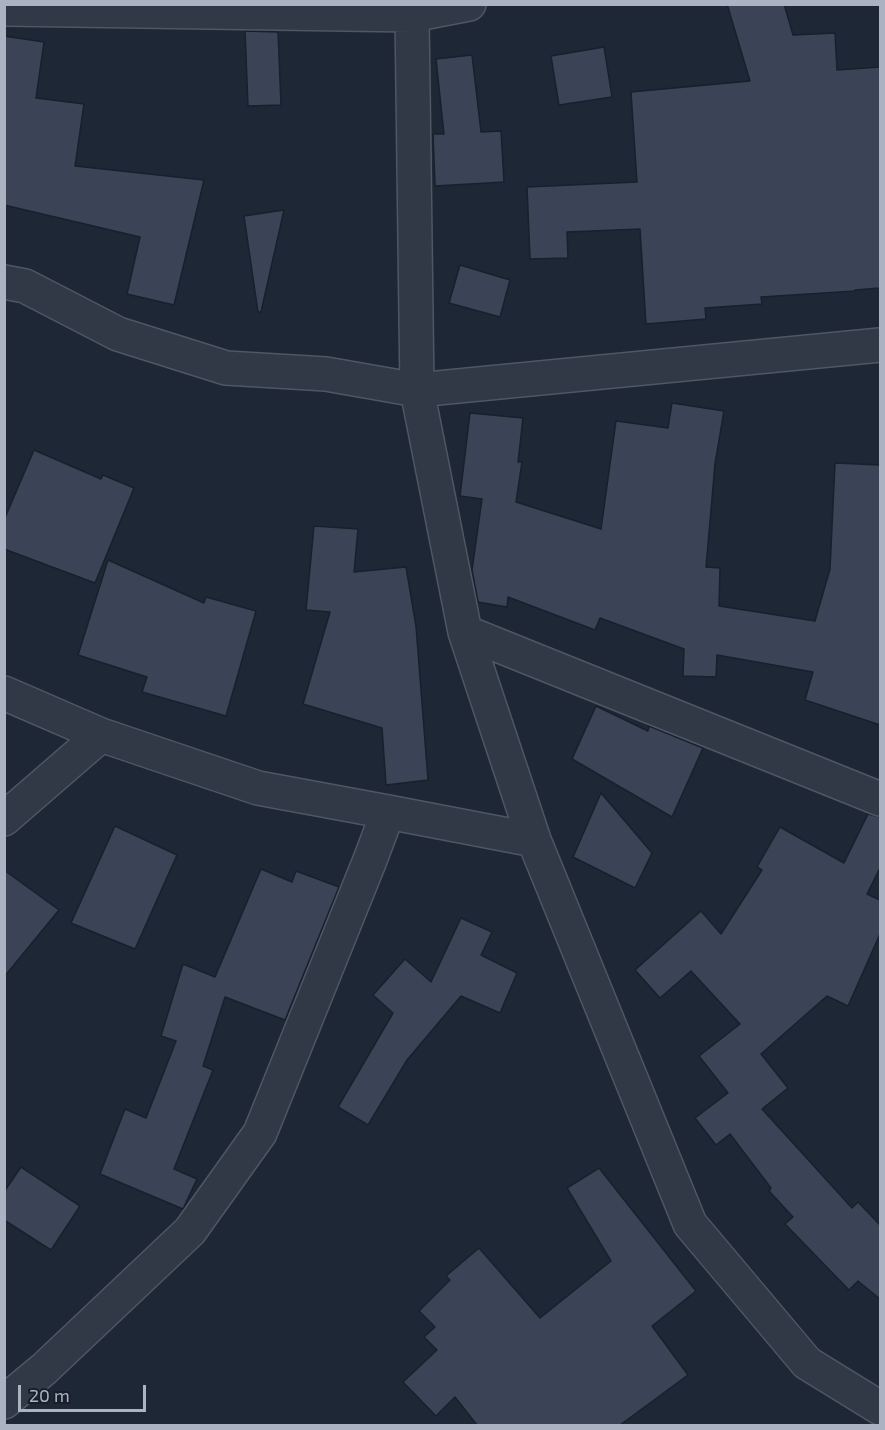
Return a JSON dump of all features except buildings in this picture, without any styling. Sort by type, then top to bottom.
[{"type":"street","points":[[4,9],[411,10],[469,4]]},
{"type":"street","points":[[411,10],[417,390],[465,632],[534,840],[690,1224],[807,1363],[880,1408]]},
{"type":"street","points":[[4,282],[26,286],[118,334],[226,368],[327,374],[417,390],[880,345]]},
{"type":"street","points":[[465,632],[880,799]]},
{"type":"street","points":[[4,693],[101,735],[258,788],[534,840]]},
{"type":"street","points":[[4,819],[101,735]]},
{"type":"street","points":[[4,1402],[44,1369],[190,1232],[260,1132],[366,871],[387,812]]}]
